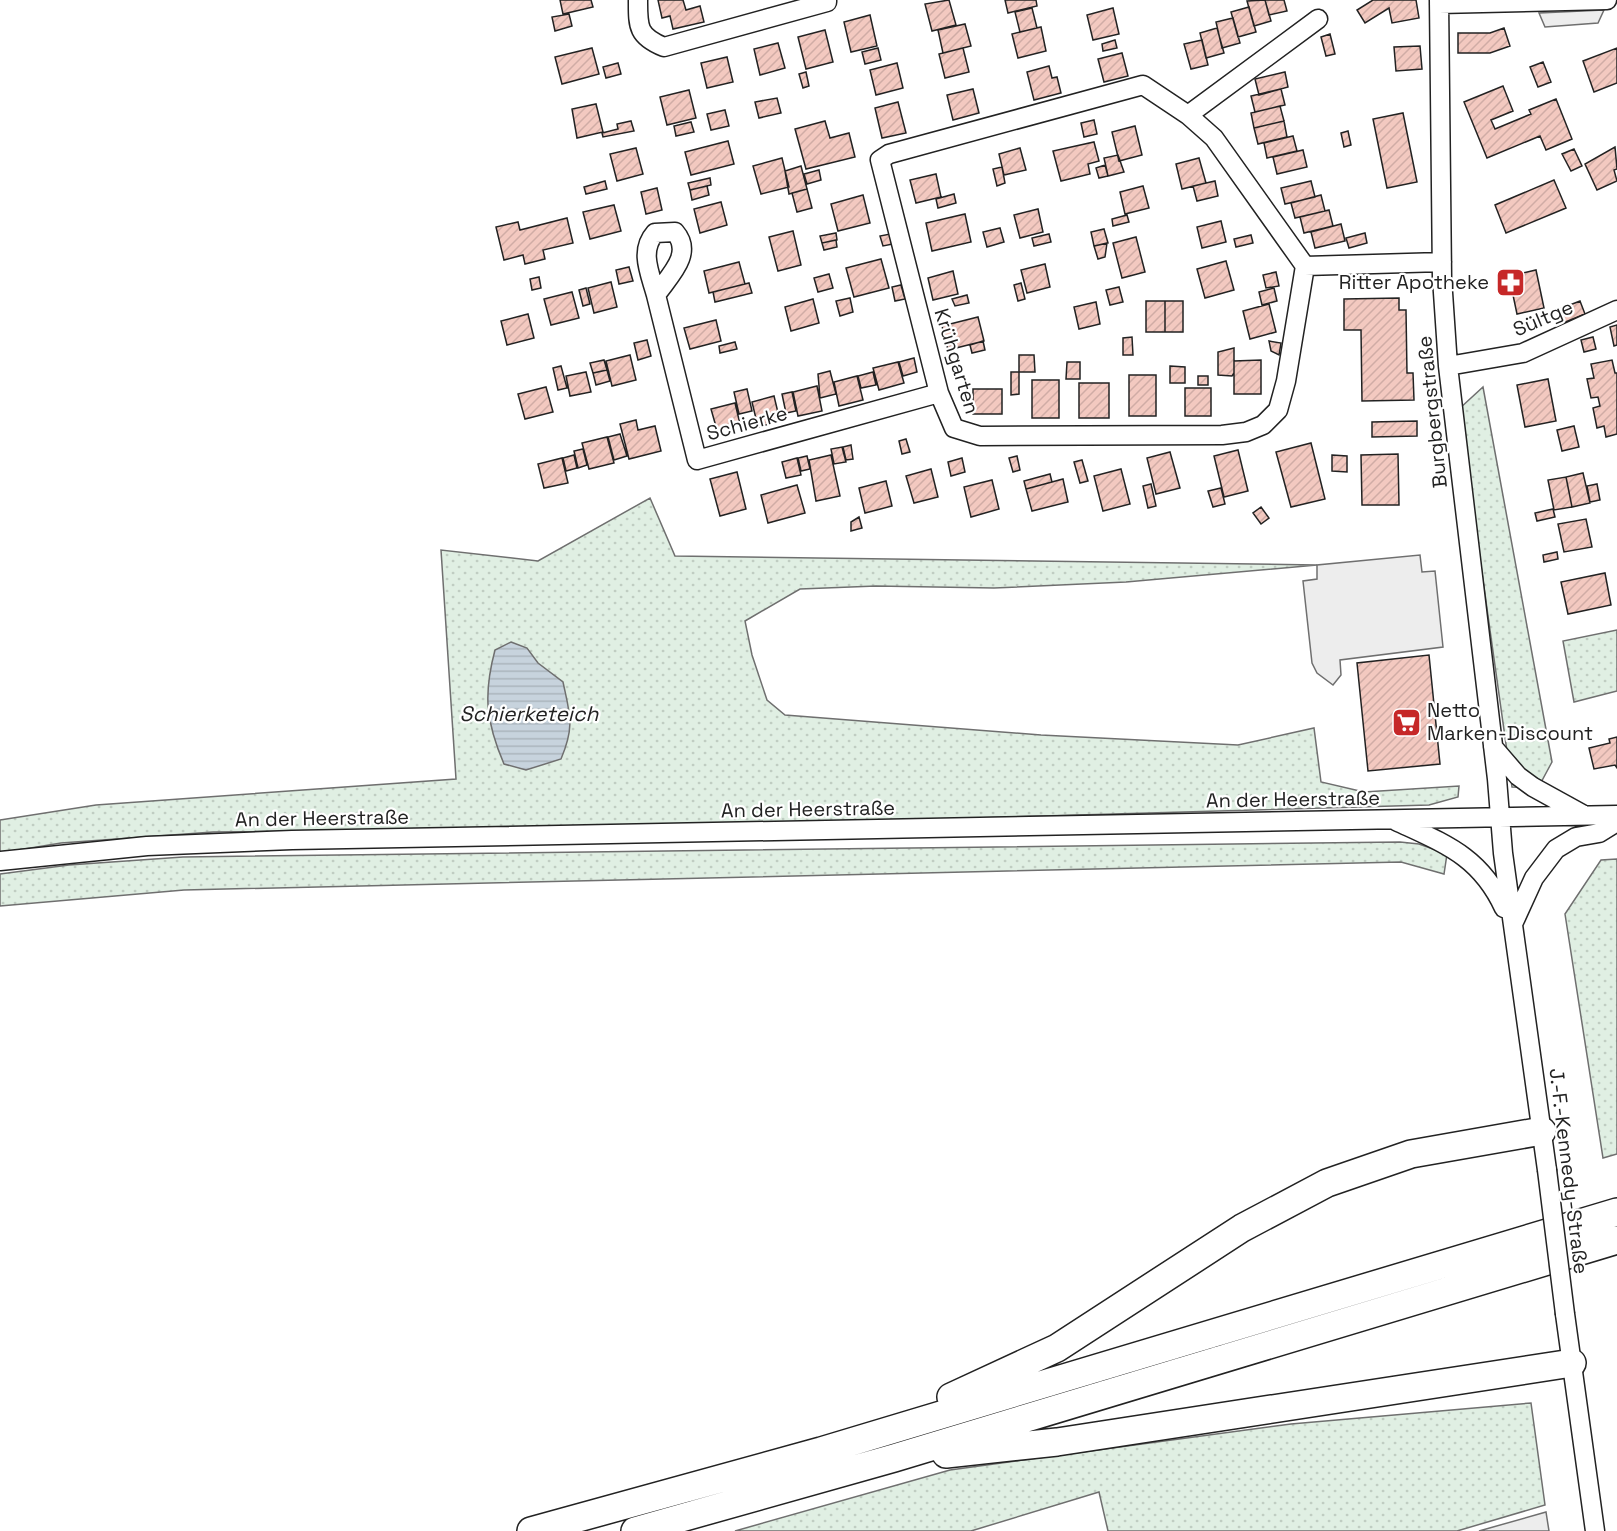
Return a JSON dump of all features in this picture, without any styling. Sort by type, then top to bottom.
[{"type":"highway","points":[[821,1451],[997,1378],[1057,1348],[1242,1228],[1328,1183],[1411,1154],[1542,1131]]},
{"type":"highway","points":[[531,1531],[821,1451],[1617,1212]]},
{"type":"highway","points":[[634,1531],[894,1458],[1617,1240]]},
{"type":"highway","points":[[894,1458],[976,1452],[1057,1442],[1572,1363]]},
{"type":"street","points":[[638,0],[638,28],[650,42],[664,47],[827,0]]},
{"type":"street","points":[[1439,2],[1607,0]]},
{"type":"street","name":"Burgbergstraße","points":[[1439,2],[1442,262],[1448,366],[1493,747],[1499,817]]},
{"type":"street","points":[[1188,115],[1318,19]]},
{"type":"street","name":"Krühgarten","points":[[1143,85],[1188,115],[1214,138],[1305,266],[1286,381],[1278,410],[1263,424],[1246,432],[1222,435],[980,436],[954,428],[939,393],[880,160],[889,154],[1143,85]]},
{"type":"street","points":[[1305,266],[1442,262]]},
{"type":"street","name":"Schierke","points":[[656,294],[697,460],[939,393]]},
{"type":"street","name":"Sültge","points":[[1448,366],[1523,353],[1617,310]]},
{"type":"street","points":[[1493,747],[1518,776],[1533,788],[1584,814]]},
{"type":"street","name":"An der Heerstraße","points":[[0,861],[147,846],[292,840],[1617,815]]},
{"type":"street","name":"J.-F.-Kennedy-Straße","points":[[1499,817],[1595,1531]]},
{"type":"street","points":[[1393,820],[1455,849],[1470,859],[1494,887],[1512,926]]},
{"type":"street","points":[[1512,926],[1534,878],[1556,849],[1576,837],[1599,833],[1617,822]]},
{"type":"green space","points":[[1483,387],[1552,762],[1538,788],[1512,787],[1459,409]]},
{"type":"green space","points":[[650,498],[675,556],[1317,565],[1126,582],[994,588],[876,586],[800,589],[745,621],[752,655],[767,700],[785,715],[1041,735],[1238,745],[1314,728],[1321,782],[1364,792],[1459,786],[1458,797],[1429,805],[661,827],[213,832],[61,843],[0,853],[0,820],[96,805],[456,779],[441,550],[538,561]]},
{"type":"green space","points":[[1617,630],[1617,691],[1574,702],[1563,641]]},
{"type":"green space","points":[[1400,842],[1419,844],[1447,854],[1444,874],[1401,862],[184,890],[0,906],[0,874],[69,865],[183,857]]},
{"type":"green space","points":[[1617,859],[1617,1154],[1603,1158],[1565,914],[1601,860]]},
{"type":"green space","points":[[1531,1403],[1545,1505],[1457,1531],[1108,1531],[1099,1492],[971,1531],[735,1531],[950,1470],[1291,1424]]},
{"type":"shaded area","points":[[1604,10],[1598,23],[1545,27],[1539,13]]},
{"type":"shaded area","points":[[1420,555],[1422,572],[1435,571],[1443,647],[1340,660],[1341,675],[1333,685],[1317,673],[1312,663],[1303,581],[1317,579],[1317,565]]},
{"type":"shaded area","points":[[1546,1512],[1549,1531],[1479,1531]]},
{"type":"water","name":"Schierketeich","points":[[511,642],[527,648],[538,663],[563,682],[570,720],[568,738],[561,759],[526,770],[504,764],[493,735],[488,708],[489,681],[495,650]]},
{"type":"building","points":[[560,0],[591,0],[593,7],[563,14]]},
{"type":"building","points":[[658,0],[683,0],[686,10],[700,6],[704,22],[673,29],[670,16],[662,18]]},
{"type":"building","points":[[949,0],[956,25],[932,31],[925,4]]},
{"type":"building","points":[[1005,0],[1036,0],[1037,6],[1008,13]]},
{"type":"building","points":[[1265,0],[1271,21],[1254,26],[1247,1]]},
{"type":"building","points":[[1265,0],[1284,0],[1287,11],[1269,15]]},
{"type":"building","points":[[1373,0],[1416,0],[1419,18],[1392,23],[1389,8],[1365,23],[1357,10]]},
{"type":"building","points":[[1249,7],[1256,32],[1238,37],[1231,12]]},
{"type":"building","points":[[1032,8],[1037,28],[1020,32],[1015,12]]},
{"type":"building","points":[[1113,8],[1119,34],[1093,40],[1087,15]]},
{"type":"building","points":[[569,14],[572,26],[555,31],[552,17]]},
{"type":"building","points":[[870,15],[877,46],[851,52],[844,22]]},
{"type":"building","points":[[1233,18],[1240,43],[1222,48],[1216,22]]},
{"type":"building","points":[[965,24],[971,46],[943,53],[938,30]]},
{"type":"building","points":[[1041,27],[1046,51],[1018,58],[1012,34]]},
{"type":"building","points":[[1217,28],[1224,53],[1206,58],[1200,33]]},
{"type":"building","points":[[1504,28],[1510,46],[1490,53],[1458,53],[1458,33],[1490,33]]},
{"type":"building","points":[[825,30],[833,62],[806,69],[798,37]]},
{"type":"building","points":[[1330,34],[1335,54],[1326,56],[1321,37]]},
{"type":"building","points":[[1115,40],[1117,48],[1103,51],[1102,44]]},
{"type":"building","points":[[1202,40],[1208,65],[1191,69],[1184,44]]},
{"type":"building","points":[[778,43],[785,68],[760,75],[754,49]]},
{"type":"building","points":[[1420,46],[1422,69],[1396,71],[1394,47]]},
{"type":"building","points":[[592,48],[599,74],[562,84],[555,57]]},
{"type":"building","points":[[878,48],[881,60],[865,64],[862,52]]},
{"type":"building","points":[[963,48],[969,72],[945,78],[939,54]]},
{"type":"building","points":[[1617,48],[1617,83],[1594,92],[1583,61]]},
{"type":"building","points":[[1122,53],[1128,76],[1104,82],[1098,59]]},
{"type":"building","points":[[727,57],[733,82],[707,88],[701,63]]},
{"type":"building","points":[[1543,62],[1551,82],[1538,87],[1530,67]]},
{"type":"building","points":[[618,63],[621,74],[606,78],[603,67]]},
{"type":"building","points":[[897,63],[903,88],[876,95],[870,70]]},
{"type":"building","points":[[1049,66],[1052,78],[1057,77],[1061,93],[1034,100],[1027,72]]},
{"type":"building","points":[[806,72],[809,86],[803,88],[799,74]]},
{"type":"building","points":[[1285,72],[1288,87],[1259,95],[1255,79]]},
{"type":"building","points":[[1503,86],[1513,111],[1491,120],[1495,129],[1531,114],[1529,110],[1556,99],[1572,139],[1546,150],[1540,136],[1487,158],[1464,102]]},
{"type":"building","points":[[973,89],[979,113],[953,120],[947,95]]},
{"type":"building","points":[[1281,89],[1285,105],[1255,112],[1251,96]]},
{"type":"building","points":[[689,90],[696,118],[667,125],[660,97]]},
{"type":"building","points":[[777,98],[781,113],[759,118],[755,102]]},
{"type":"building","points":[[898,102],[906,133],[882,138],[875,108]]},
{"type":"building","points":[[596,104],[603,132],[577,138],[572,109]]},
{"type":"building","points":[[1280,106],[1284,121],[1254,128],[1251,113]]},
{"type":"building","points":[[725,110],[729,126],[711,130],[707,114]]},
{"type":"building","points":[[1403,113],[1417,182],[1387,188],[1373,119]]},
{"type":"building","points":[[1094,120],[1097,134],[1084,137],[1081,123]]},
{"type":"building","points":[[631,121],[634,131],[603,137],[602,133],[618,129],[617,124]]},
{"type":"building","points":[[825,121],[830,138],[849,133],[855,157],[806,169],[795,129]]},
{"type":"building","points":[[1284,121],[1287,137],[1258,144],[1254,128]]},
{"type":"building","points":[[691,122],[694,132],[676,136],[674,126]]},
{"type":"building","points":[[1135,126],[1142,155],[1119,161],[1112,132]]},
{"type":"building","points":[[1348,131],[1351,145],[1344,147],[1341,133]]},
{"type":"building","points":[[1293,136],[1297,151],[1267,158],[1264,143]]},
{"type":"building","points":[[728,141],[734,164],[691,175],[685,152]]},
{"type":"building","points":[[1094,142],[1099,161],[1088,164],[1090,174],[1061,181],[1053,151]]},
{"type":"building","points":[[1615,147],[1617,169],[1614,170],[1617,181],[1597,190],[1585,164]]},
{"type":"building","points":[[636,148],[643,174],[617,181],[610,154]]},
{"type":"building","points":[[1020,148],[1026,170],[1004,175],[999,154]]},
{"type":"building","points":[[1574,149],[1582,166],[1571,171],[1562,154]]},
{"type":"building","points":[[1303,150],[1307,167],[1277,174],[1273,157]]},
{"type":"building","points":[[1118,155],[1124,172],[1108,176],[1104,158]]},
{"type":"building","points":[[782,158],[789,187],[761,194],[753,166]]},
{"type":"building","points":[[1199,158],[1206,183],[1182,189],[1176,164]]},
{"type":"building","points":[[1105,165],[1108,176],[1099,178],[1096,168]]},
{"type":"building","points":[[801,166],[807,189],[789,194],[785,171]]},
{"type":"building","points":[[1002,167],[1005,183],[997,186],[993,169]]},
{"type":"building","points":[[819,170],[821,180],[807,184],[804,174]]},
{"type":"building","points":[[936,174],[941,197],[916,203],[910,180]]},
{"type":"building","points":[[710,178],[711,185],[690,190],[688,183]]},
{"type":"building","points":[[1554,180],[1566,208],[1506,233],[1495,205]]},
{"type":"building","points":[[605,181],[607,189],[586,194],[584,187]]},
{"type":"building","points":[[1215,181],[1218,196],[1197,201],[1193,186]]},
{"type":"building","points":[[1311,181],[1315,197],[1285,204],[1281,188]]},
{"type":"building","points":[[707,186],[709,195],[692,200],[690,190]]},
{"type":"building","points":[[1143,186],[1149,208],[1125,214],[1120,192]]},
{"type":"building","points":[[657,188],[662,210],[646,214],[641,192]]},
{"type":"building","points":[[807,189],[812,208],[797,212],[792,193]]},
{"type":"building","points":[[954,194],[956,203],[938,208],[936,199]]},
{"type":"building","points":[[863,195],[870,223],[838,231],[831,204]]},
{"type":"building","points":[[1321,195],[1325,211],[1295,218],[1291,203]]},
{"type":"building","points":[[721,202],[727,225],[700,233],[694,209]]},
{"type":"building","points":[[614,205],[621,231],[590,239],[583,212]]},
{"type":"building","points":[[1038,209],[1043,232],[1020,238],[1014,215]]},
{"type":"building","points":[[1329,210],[1333,226],[1304,233],[1300,217]]},
{"type":"building","points":[[965,214],[971,242],[932,251],[926,223]]},
{"type":"building","points":[[1127,215],[1129,222],[1113,226],[1112,219]]},
{"type":"building","points":[[567,218],[573,243],[543,250],[545,259],[525,264],[523,255],[504,260],[496,227],[518,222],[520,230]]},
{"type":"building","points":[[1221,221],[1226,242],[1202,248],[1197,227]]},
{"type":"building","points":[[1341,224],[1345,241],[1315,248],[1311,232]]},
{"type":"building","points":[[1000,228],[1004,242],[987,247],[983,232]]},
{"type":"building","points":[[1104,229],[1108,243],[1094,246],[1091,232]]},
{"type":"building","points":[[793,231],[801,265],[778,271],[769,237]]},
{"type":"building","points":[[836,233],[837,240],[822,243],[820,236]]},
{"type":"building","points":[[1365,233],[1367,243],[1349,248],[1346,238]]},
{"type":"building","points":[[890,234],[893,244],[883,246],[880,236]]},
{"type":"building","points":[[1049,234],[1051,242],[1034,246],[1032,238]]},
{"type":"building","points":[[1251,235],[1253,243],[1236,247],[1234,239]]},
{"type":"building","points":[[1136,237],[1145,272],[1122,278],[1113,243]]},
{"type":"building","points":[[836,240],[837,247],[824,250],[822,243]]},
{"type":"building","points":[[1107,243],[1105,257],[1098,259],[1094,246]]},
{"type":"building","points":[[881,259],[889,288],[854,297],[846,268]]},
{"type":"building","points":[[1226,261],[1234,290],[1205,298],[1197,269]]},
{"type":"building","points":[[739,262],[745,284],[709,293],[704,271]]},
{"type":"building","points":[[1045,264],[1050,287],[1027,293],[1021,270]]},
{"type":"building","points":[[629,267],[633,281],[619,284],[616,270]]},
{"type":"building","points":[[1536,270],[1544,308],[1517,314],[1509,276]]},
{"type":"building","points":[[953,271],[958,294],[933,300],[928,278]]},
{"type":"building","points":[[1276,272],[1279,286],[1266,288],[1263,275]]},
{"type":"building","points":[[829,274],[833,288],[818,292],[814,278]]},
{"type":"building","points":[[539,277],[541,288],[532,290],[530,279]]},
{"type":"building","points":[[611,282],[617,307],[594,313],[588,288]]},
{"type":"building","points":[[749,283],[752,293],[715,302],[713,292]]},
{"type":"building","points":[[1021,283],[1025,299],[1018,301],[1014,285]]},
{"type":"building","points":[[901,285],[905,299],[895,301],[892,287]]},
{"type":"building","points":[[1119,287],[1123,302],[1110,305],[1106,290]]},
{"type":"building","points":[[586,288],[590,304],[583,306],[579,290]]},
{"type":"building","points":[[1274,288],[1277,301],[1262,305],[1259,292]]},
{"type":"building","points":[[572,292],[579,318],[551,325],[544,299]]},
{"type":"building","points":[[967,295],[969,303],[955,306],[952,299]]},
{"type":"building","points":[[850,298],[853,312],[840,316],[836,301]]},
{"type":"building","points":[[1399,298],[1399,310],[1406,310],[1407,373],[1413,373],[1414,400],[1362,401],[1361,330],[1344,330],[1344,299]]},
{"type":"building","points":[[813,299],[819,323],[791,331],[785,307]]},
{"type":"building","points":[[1146,301],[1165,301],[1165,332],[1146,332]]},
{"type":"building","points":[[1165,301],[1183,301],[1183,332],[1165,332]]},
{"type":"building","points":[[1580,301],[1585,314],[1563,323],[1557,310]]},
{"type":"building","points":[[1096,302],[1100,324],[1079,329],[1074,307]]},
{"type":"building","points":[[1269,304],[1276,332],[1250,339],[1243,311]]},
{"type":"building","points":[[528,314],[534,338],[507,345],[501,321]]},
{"type":"building","points":[[978,317],[984,341],[948,350],[942,326]]},
{"type":"building","points":[[716,320],[721,341],[690,349],[684,328]]},
{"type":"building","points":[[1617,325],[1617,345],[1614,346],[1610,327]]},
{"type":"building","points":[[1132,337],[1133,355],[1123,355],[1123,338]]},
{"type":"building","points":[[1593,337],[1596,349],[1584,352],[1581,340]]},
{"type":"building","points":[[647,340],[651,356],[638,360],[634,343]]},
{"type":"building","points":[[983,341],[985,350],[972,353],[970,345]]},
{"type":"building","points":[[1269,341],[1281,343],[1279,355],[1271,351]]},
{"type":"building","points":[[735,342],[737,349],[720,353],[719,346]]},
{"type":"building","points":[[1234,348],[1234,373],[1232,376],[1218,375],[1218,352]]},
{"type":"building","points":[[630,355],[636,380],[612,386],[606,361]]},
{"type":"building","points":[[1019,355],[1034,355],[1035,372],[1019,372]]},
{"type":"building","points":[[914,358],[917,372],[903,376],[899,362]]},
{"type":"building","points":[[604,360],[607,370],[593,373],[590,363]]},
{"type":"building","points":[[1261,360],[1261,394],[1234,394],[1234,361]]},
{"type":"building","points":[[1612,360],[1615,373],[1617,373],[1617,434],[1606,437],[1604,426],[1597,428],[1593,408],[1600,406],[1598,397],[1591,398],[1587,379],[1594,378],[1591,364]]},
{"type":"building","points":[[898,362],[904,383],[879,390],[873,368]]},
{"type":"building","points":[[1067,362],[1080,362],[1080,379],[1066,379]]},
{"type":"building","points":[[561,366],[567,388],[558,390],[553,368]]},
{"type":"building","points":[[1170,366],[1185,367],[1185,383],[1170,383]]},
{"type":"building","points":[[607,370],[610,381],[596,385],[593,373]]},
{"type":"building","points":[[830,371],[836,394],[820,398],[818,374]]},
{"type":"building","points":[[586,372],[591,392],[570,396],[566,376]]},
{"type":"building","points":[[873,372],[876,385],[861,388],[858,376]]},
{"type":"building","points":[[1011,372],[1019,372],[1019,394],[1011,395]]},
{"type":"building","points":[[1129,375],[1156,375],[1156,416],[1129,416]]},
{"type":"building","points":[[857,376],[863,400],[839,406],[834,382]]},
{"type":"building","points":[[1198,376],[1208,376],[1208,385],[1198,385]]},
{"type":"building","points":[[1548,379],[1556,421],[1525,427],[1517,385]]},
{"type":"building","points":[[1032,380],[1059,380],[1059,418],[1032,418]]},
{"type":"building","points":[[1079,383],[1109,383],[1109,418],[1079,418]]},
{"type":"building","points":[[817,386],[822,411],[798,416],[793,392]]},
{"type":"building","points":[[546,387],[553,412],[525,419],[518,394]]},
{"type":"building","points":[[1185,388],[1211,388],[1211,416],[1185,416]]},
{"type":"building","points":[[747,389],[752,411],[739,414],[734,392]]},
{"type":"building","points":[[973,389],[1002,389],[1002,414],[973,414]]},
{"type":"building","points":[[792,392],[796,411],[786,413],[782,394]]},
{"type":"building","points":[[774,396],[780,421],[758,427],[752,402]]},
{"type":"building","points":[[735,403],[740,424],[717,430],[711,409]]},
{"type":"building","points":[[636,420],[638,430],[655,426],[661,451],[629,459],[620,424]]},
{"type":"building","points":[[1417,421],[1417,436],[1372,437],[1372,422]]},
{"type":"building","points":[[1574,426],[1579,447],[1562,451],[1557,430]]},
{"type":"building","points":[[620,434],[627,456],[614,460],[608,437]]},
{"type":"building","points":[[607,437],[614,463],[589,469],[582,443]]},
{"type":"building","points":[[906,439],[910,452],[902,454],[899,441]]},
{"type":"building","points":[[1311,443],[1325,499],[1291,507],[1276,452]]},
{"type":"building","points":[[851,445],[853,459],[846,460],[843,447]]},
{"type":"building","points":[[842,447],[846,462],[834,464],[831,449]]},
{"type":"building","points":[[583,449],[587,465],[578,468],[574,451]]},
{"type":"building","points":[[1238,450],[1248,491],[1224,497],[1214,456]]},
{"type":"building","points":[[1170,452],[1180,488],[1156,494],[1147,458]]},
{"type":"building","points":[[1398,454],[1399,505],[1362,505],[1361,455]]},
{"type":"building","points":[[574,455],[577,468],[566,471],[563,458]]},
{"type":"building","points":[[831,455],[840,496],[816,501],[809,460]]},
{"type":"building","points":[[1332,455],[1347,456],[1347,472],[1332,471]]},
{"type":"building","points":[[807,456],[810,469],[801,471],[798,458]]},
{"type":"building","points":[[1017,456],[1020,470],[1013,472],[1009,458]]},
{"type":"building","points":[[562,458],[568,483],[544,488],[538,464]]},
{"type":"building","points":[[797,458],[801,475],[786,478],[782,462]]},
{"type":"building","points":[[962,458],[965,472],[951,476],[948,462]]},
{"type":"building","points":[[1082,460],[1088,481],[1080,483],[1074,462]]},
{"type":"building","points":[[931,469],[938,497],[914,503],[906,476]]},
{"type":"building","points":[[1121,469],[1130,504],[1103,511],[1094,476]]},
{"type":"building","points":[[737,472],[746,509],[720,516],[710,479]]},
{"type":"building","points":[[1583,473],[1590,503],[1572,507],[1566,477]]},
{"type":"building","points":[[1050,474],[1052,482],[1026,489],[1024,481]]},
{"type":"building","points":[[1566,477],[1572,507],[1554,510],[1548,480]]},
{"type":"building","points":[[1063,479],[1068,502],[1032,511],[1026,489]]},
{"type":"building","points":[[992,480],[999,509],[971,517],[964,487]]},
{"type":"building","points":[[886,481],[892,506],[865,513],[859,488]]},
{"type":"building","points":[[1151,484],[1156,506],[1148,508],[1143,486]]},
{"type":"building","points":[[1597,484],[1600,500],[1590,502],[1587,486]]},
{"type":"building","points":[[797,485],[805,513],[768,523],[761,495]]},
{"type":"building","points":[[1221,488],[1225,504],[1213,507],[1208,491]]},
{"type":"building","points":[[1261,507],[1269,518],[1261,524],[1253,513]]},
{"type":"building","points":[[1553,509],[1555,517],[1537,521],[1535,513]]},
{"type":"building","points":[[859,517],[862,528],[851,531],[851,522]]},
{"type":"building","points":[[1586,519],[1592,547],[1564,552],[1558,524]]},
{"type":"building","points":[[1557,552],[1558,559],[1544,562],[1543,555]]},
{"type":"building","points":[[1605,573],[1611,605],[1568,614],[1561,582]]},
{"type":"building","points":[[1429,655],[1440,764],[1368,771],[1357,663]]},
{"type":"building","points":[[1617,737],[1617,768],[1615,765],[1594,769],[1589,748],[1610,743],[1609,739]]},
{"type":"place","name":"Ritter Apotheke","points":[[1510,282]]},
{"type":"place","name":"Netto Marken-Discount","points":[[1406,722]]}]
